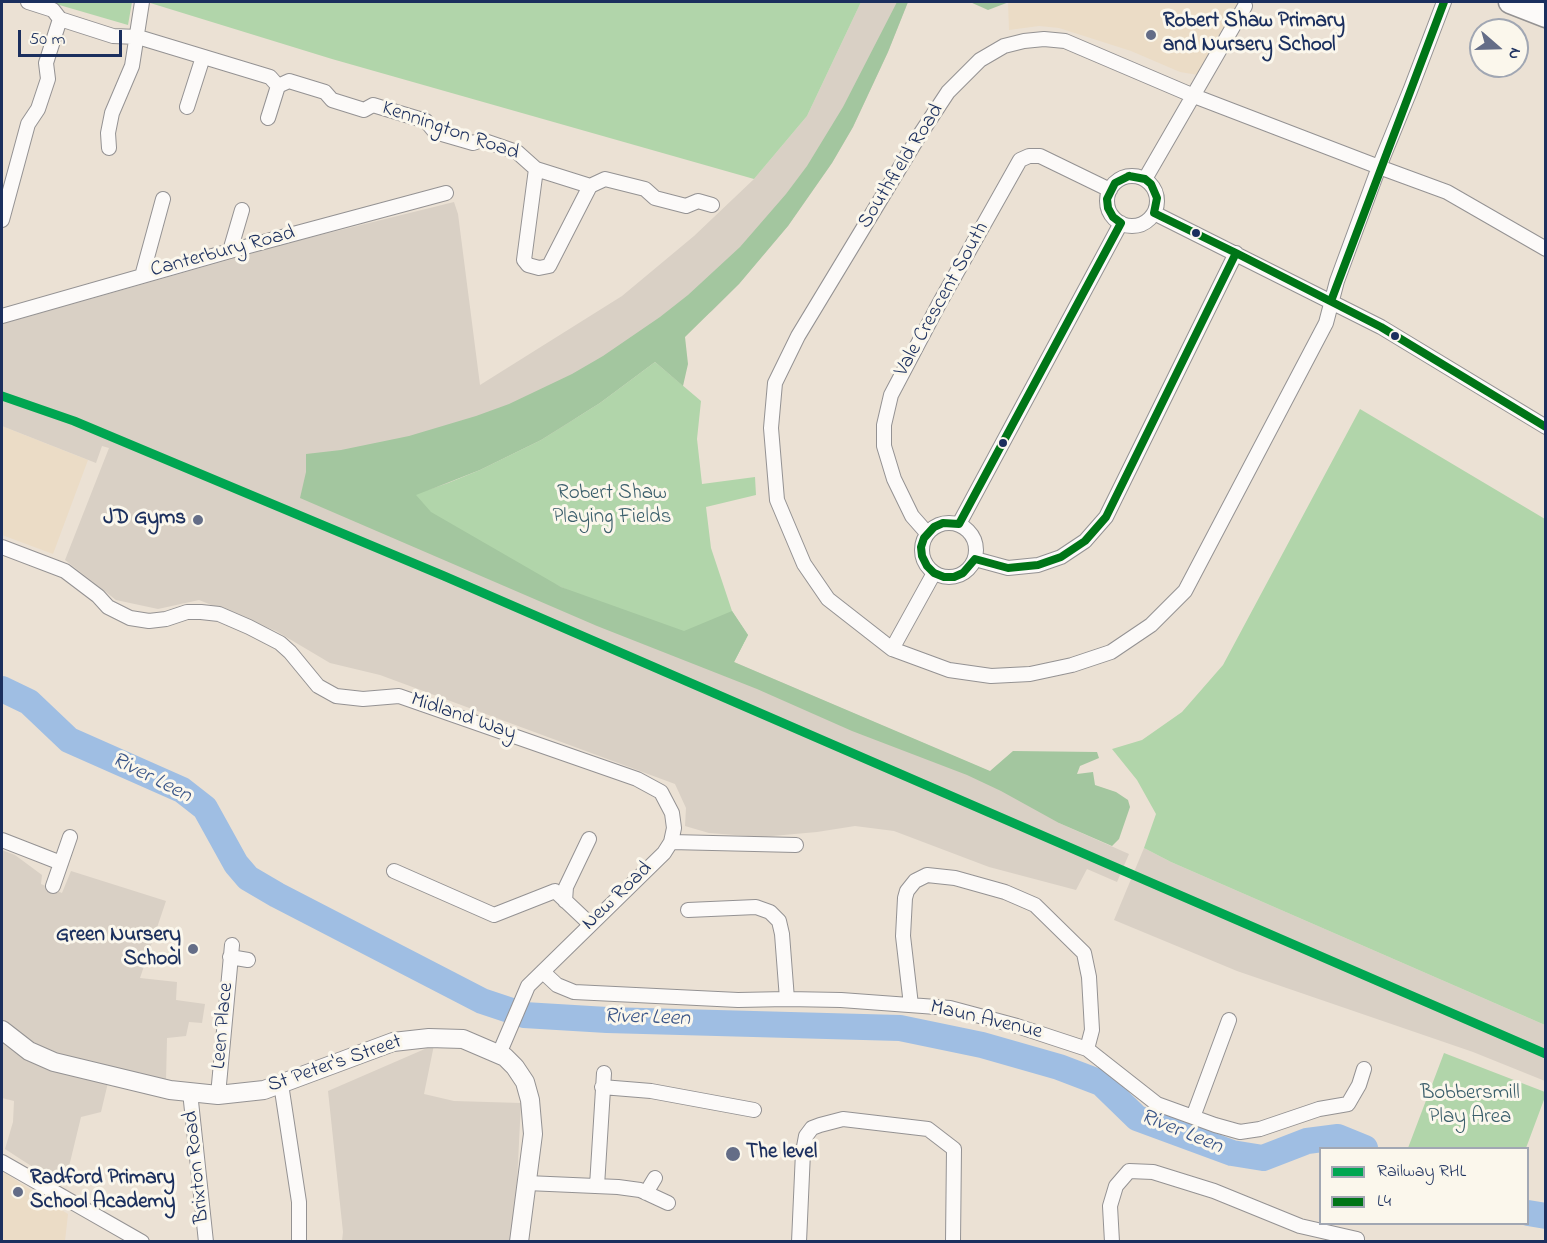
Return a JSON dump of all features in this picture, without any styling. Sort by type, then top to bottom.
[{"type":"highway","points":[[1510,2],[1545,16]]},
{"type":"street","name":"Kennington Road","points":[[28,2],[53,10],[60,19],[113,36],[138,37],[270,77],[278,86],[289,81],[325,92],[332,100],[364,110],[373,105],[426,121],[435,132],[473,143],[482,140],[517,152],[536,169],[590,186]]},
{"type":"street","points":[[109,148],[108,133],[112,113],[132,66],[142,2]]},
{"type":"street","name":"Southfield Road","points":[[1444,2],[1379,167],[1337,280],[1326,323],[1185,591],[1151,625],[1111,652],[1072,665],[1030,674],[991,676],[949,670],[892,650],[828,599],[804,564],[777,500],[771,428],[775,383],[798,336],[948,92],[980,60],[1004,46],[1044,39],[1065,41],[1194,96],[1379,167],[1447,192],[1545,249]]},
{"type":"street","points":[[1144,179],[1245,6]]},
{"type":"street","points":[[2,220],[28,124],[38,109],[48,80],[46,63],[60,19]]},
{"type":"street","points":[[188,106],[203,57]]},
{"type":"street","points":[[268,118],[278,86]]},
{"type":"street","name":"Vale Crescent South","points":[[927,533],[912,516],[898,488],[884,446],[884,425],[891,395],[918,344],[1020,160],[1029,156],[1040,156],[1110,189]]},
{"type":"street","name":"Kennington Road","points":[[536,169],[524,260],[528,265],[539,268],[549,266],[590,186],[605,179],[645,189],[655,198],[686,206],[698,201],[712,205]]},
{"type":"street","points":[[1129,176],[1144,179],[1151,184],[1157,198],[1154,213],[1139,225],[1130,226],[1120,223],[1108,208],[1107,199],[1110,189],[1121,178],[1129,176]]},
{"type":"street","name":"Canterbury Road","points":[[2,316],[446,193]]},
{"type":"street","points":[[142,276],[163,199]]},
{"type":"street","points":[[230,251],[242,210]]},
{"type":"street","points":[[1154,213],[1331,301],[1414,346],[1545,427]]},
{"type":"street","points":[[959,524],[1120,223]]},
{"type":"street","points":[[975,559],[1008,568],[1046,562],[1061,557],[1085,540],[1106,517],[1236,253]]},
{"type":"street","points":[[943,523],[959,524],[968,530],[976,545],[975,559],[970,567],[954,577],[944,577],[934,573],[922,556],[921,547],[927,533],[934,526],[943,523]]},
{"type":"street","name":"Midland Way","points":[[2,546],[65,571],[98,596],[108,607],[130,618],[149,621],[166,619],[187,612],[201,612],[219,615],[249,627],[280,644],[290,652],[318,686],[336,696],[363,699],[399,696],[650,785],[661,792],[672,813],[674,828],[672,842]]},
{"type":"street","points":[[892,650],[934,573]]},
{"type":"street","points":[[53,886],[70,837]]},
{"type":"street","points":[[565,901],[566,887],[589,839]]},
{"type":"street","points":[[2,840],[61,863]]},
{"type":"street","points":[[672,842],[795,845]]},
{"type":"street","name":"New Road","points":[[499,1054],[528,986],[664,853],[672,842]]},
{"type":"street","points":[[394,871],[494,915],[555,891],[590,924]]},
{"type":"street","points":[[911,1005],[903,936],[907,891],[915,881],[927,875],[955,878],[1005,892],[1035,905],[1084,953],[1089,976],[1092,1030],[1087,1048]]},
{"type":"street","points":[[688,910],[756,908],[770,912],[779,921],[782,934],[787,999]]},
{"type":"street","name":"Leen Place","points":[[218,1095],[231,951],[248,960]]},
{"type":"street","name":"Maun Avenue","points":[[543,972],[557,985],[574,992],[738,1000],[787,999],[950,1008],[1087,1048],[1157,1104],[1240,1132],[1260,1129],[1306,1113],[1348,1104],[1365,1087],[1364,1069]]},
{"type":"street","points":[[1193,1117],[1231,1028]]},
{"type":"street","name":"St Peter's Street","points":[[2,1030],[29,1051],[54,1062],[139,1083],[218,1095],[264,1090],[374,1049],[412,1038],[463,1039],[499,1054]]},
{"type":"street","points":[[499,1054],[515,1067],[525,1082],[530,1100],[533,1134],[519,1242]]},
{"type":"street","points":[[597,1186],[603,1080],[754,1110]]},
{"type":"street","points":[[281,1084],[299,1202],[299,1242]]},
{"type":"street","name":"Brixton Road","points":[[190,1092],[206,1242]]},
{"type":"street","points":[[655,1107],[656,1092]]},
{"type":"street","points":[[799,1242],[803,1148],[806,1136],[812,1128],[843,1119],[928,1129],[954,1149],[953,1242]]},
{"type":"street","points":[[2,1162],[127,1238],[142,1242]]},
{"type":"street","points":[[1124,1242],[1112,1237],[1110,1206],[1116,1186],[1129,1172],[1153,1172],[1214,1191],[1300,1226],[1357,1239]]},
{"type":"street","points":[[646,1193],[655,1178]]},
{"type":"street","points":[[527,1184],[640,1190],[668,1203]]},
{"type":"shaded area","points":[[861,2],[908,2],[888,52],[853,127],[832,163],[788,226],[739,284],[712,311],[571,422],[541,440],[448,483],[416,495],[734,662],[1059,801],[1059,823],[1129,854],[1117,882],[1087,869],[1076,890],[989,867],[894,831],[855,826],[761,837],[709,833],[685,826],[686,808],[675,784],[380,675],[330,663],[276,631],[199,600],[158,609],[116,600],[65,560],[109,448],[102,446],[96,463],[2,426],[2,324],[292,242],[454,202],[458,214],[480,385],[622,296],[694,236],[754,179],[807,116]]},
{"type":"shaded area","name":"Robert Shaw Primary and Nursery School","points":[[1008,2],[1240,2],[1198,75],[1180,72],[1131,51],[1059,28],[1039,26],[1009,30]]},
{"type":"shaded area","points":[[2,426],[88,460],[53,554],[2,535]]},
{"type":"shaded area","points":[[1144,848],[1171,862],[1545,1025],[1545,1081],[1473,1052],[1237,971],[1114,920]]},
{"type":"shaded area","points":[[2,850],[15,855],[42,875],[41,884],[62,893],[71,871],[166,901],[140,978],[177,982],[176,1000],[205,1004],[202,1023],[189,1022],[186,1036],[167,1038],[166,1081],[111,1070],[101,1112],[81,1117],[65,1183],[39,1171],[5,1149],[13,1122],[14,1101],[2,1098]]},
{"type":"shaded area","points":[[434,1045],[424,1094],[454,1101],[521,1103],[514,1241],[342,1241],[343,1232],[328,1091]]},
{"type":"shaded area","name":"Radford Primary School Academy","points":[[2,1171],[68,1214],[65,1241],[2,1241]]},
{"type":"green space","points":[[49,2],[132,2],[128,25]]},
{"type":"green space","points":[[147,2],[861,2],[807,116],[754,179],[332,59]]},
{"type":"green space","points":[[897,2],[908,2],[888,52],[853,127],[832,163],[788,226],[739,284],[685,337],[688,364],[683,386],[655,362],[600,403],[541,440],[480,470],[416,495],[431,512],[561,587],[684,631],[732,611],[748,635],[734,662],[990,771],[1013,751],[1097,752],[1099,758],[1080,766],[1077,774],[1093,772],[1095,785],[1116,792],[1128,800],[1130,807],[1119,839],[1112,846],[1059,823],[967,775],[852,731],[757,689],[597,626],[300,498],[306,472],[306,454],[341,450],[409,436],[509,404],[572,374],[603,356],[688,295],[740,247],[807,166],[843,107]]},
{"type":"green space","points":[[970,2],[1009,2],[988,10]]},
{"type":"green space","name":"Robert Shaw Playing Fields","points":[[655,362],[701,401],[697,439],[702,484],[755,477],[756,495],[706,507],[711,548],[732,611],[748,635],[734,662],[561,587],[383,505],[480,470],[541,440],[600,403]]},
{"type":"green space","points":[[1360,409],[1545,519],[1545,1025],[1171,862],[1144,848],[1156,814],[1137,780],[1112,749],[1142,740],[1182,712],[1223,665]]},
{"type":"green space","name":"Bobbersmill Play Area","points":[[1444,1053],[1545,1092],[1526,1147],[1408,1147]]},
{"type":"waterway","name":"River Leen","points":[[2,689],[29,702],[69,740],[182,790],[205,808],[236,864],[248,878],[482,1001],[524,1015],[607,1020],[900,1028],[982,1045],[1059,1067],[1101,1083],[1137,1118],[1232,1153],[1263,1158],[1307,1141],[1338,1137],[1363,1147]]},
{"type":"waterway","name":"River Leen","points":[[1529,1213],[1546,1216]]},
{"type":"rail line","name":"RHL","points":[[2,396],[74,421],[444,576],[1546,1054]]},
{"type":"transit line","name":"L4","points":[[1331,301],[1444,2]]},
{"type":"transit line","name":"L4","points":[[1129,176],[1145,179],[1151,184],[1157,198],[1154,213],[1236,253],[1106,517],[1085,541],[1061,557],[1038,565],[1008,568],[975,559],[963,573],[954,577],[944,577],[934,573],[922,556],[921,547],[924,538],[934,527],[943,523],[959,524],[1121,223],[1113,217],[1108,208],[1107,199],[1115,183],[1129,176]]},
{"type":"transit line","name":"L4","points":[[1236,253],[1381,327],[1546,427]]},
{"type":"place","name":"Robert Shaw Primary and Nursery School","points":[[1151,35]]},
{"type":"place","name":"JD Gyms","points":[[198,520]]},
{"type":"place","name":"Green Nursery School","points":[[193,949]]},
{"type":"place","name":"The level","points":[[733,1154]]},
{"type":"place","name":"Radford Primary School Academy","points":[[18,1192]]}]
